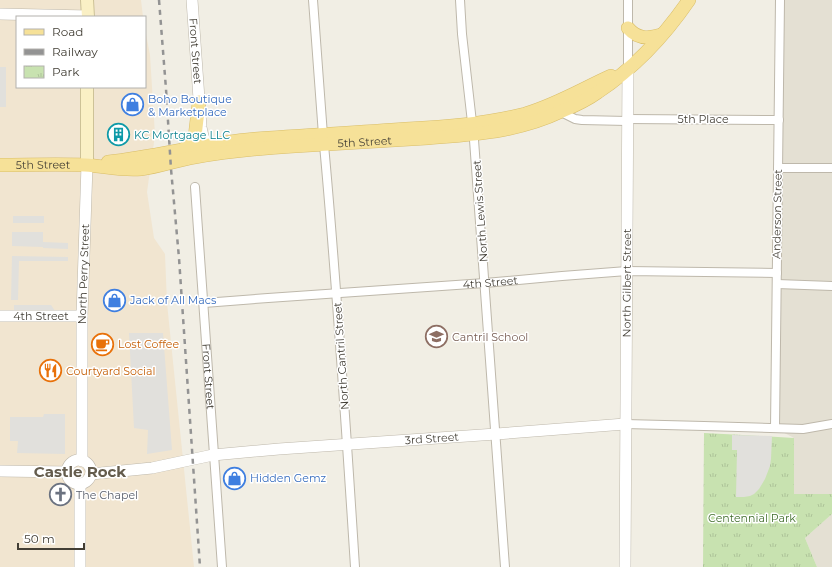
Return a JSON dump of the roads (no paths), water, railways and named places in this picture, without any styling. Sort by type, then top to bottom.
[{"type":"main road","points":[[87,0],[88,16]]},
{"type":"main road","name":"5th Street","points":[[473,129],[492,132],[530,123],[561,112],[597,93],[614,81],[646,53],[689,0]]},
{"type":"main road","points":[[628,28],[634,34],[643,38],[651,38],[661,35]]},
{"type":"main road","name":"5th Street","points":[[87,165],[134,159],[208,145],[240,146],[323,140],[391,141],[473,129],[544,107],[628,69]]},
{"type":"main road","name":"North Perry Street","points":[[87,88],[87,165]]},
{"type":"main road","points":[[183,150],[191,143],[195,136],[200,102]]},
{"type":"main road","name":"5th Street","points":[[0,165],[87,165],[140,169],[240,146]]},
{"type":"street","name":"Front Street","points":[[192,0],[201,127],[208,145]]},
{"type":"street","name":"North Cantril Street","points":[[314,0],[323,140],[347,444],[354,567]]},
{"type":"street","name":"North Lewis Street","points":[[460,0],[462,34],[473,129],[505,567]]},
{"type":"street","name":"North Gilbert Street","points":[[626,567],[628,0]]},
{"type":"street","name":"Anderson Street","points":[[775,428],[780,0]]},
{"type":"street","points":[[0,14],[88,16]]},
{"type":"street","name":"5th Place","points":[[561,112],[575,119],[582,120],[779,120]]},
{"type":"street","points":[[201,127],[210,137],[240,146]]},
{"type":"street","name":"North Perry Street","points":[[82,461],[82,316],[87,165]]},
{"type":"street","points":[[778,168],[832,168]]},
{"type":"street","name":"Front Street","points":[[195,187],[222,567]]},
{"type":"street","name":"4th Street","points":[[204,303],[485,283],[627,271],[777,273]]},
{"type":"street","points":[[777,284],[832,286]]},
{"type":"street","name":"4th Street","points":[[0,316],[82,316]]},
{"type":"street","name":"3rd Street","points":[[91,474],[152,468],[213,455],[626,424],[804,429],[832,424]]},
{"type":"street","points":[[76,461],[82,461],[90,466],[91,474],[87,481],[80,484],[73,482],[70,479],[68,468],[76,461]]},
{"type":"street","points":[[0,471],[68,472]]},
{"type":"street","points":[[80,484],[80,567]]},
{"type":"railway","points":[[159,0],[179,258],[200,567]]},
{"type":"place","name":"Boho Boutique & Marketplace","points":[[133,105]]},
{"type":"place","name":"KC Mortgage LLC","points":[[119,135]]},
{"type":"place","name":"Jack of All Macs","points":[[114,300]]},
{"type":"place","name":"Cantril School","points":[[437,337]]},
{"type":"place","name":"Lost Coffee","points":[[102,344]]},
{"type":"place","name":"Courtyard Social","points":[[50,371]]},
{"type":"place","name":"Hidden Gemz","points":[[235,478]]},
{"type":"place","name":"The Chapel","points":[[60,495]]},
{"type":"district","name":"Castle Rock","points":[[80,472]]},
{"type":"park label","name":"Centennial Park","points":[[752,518]]}]
